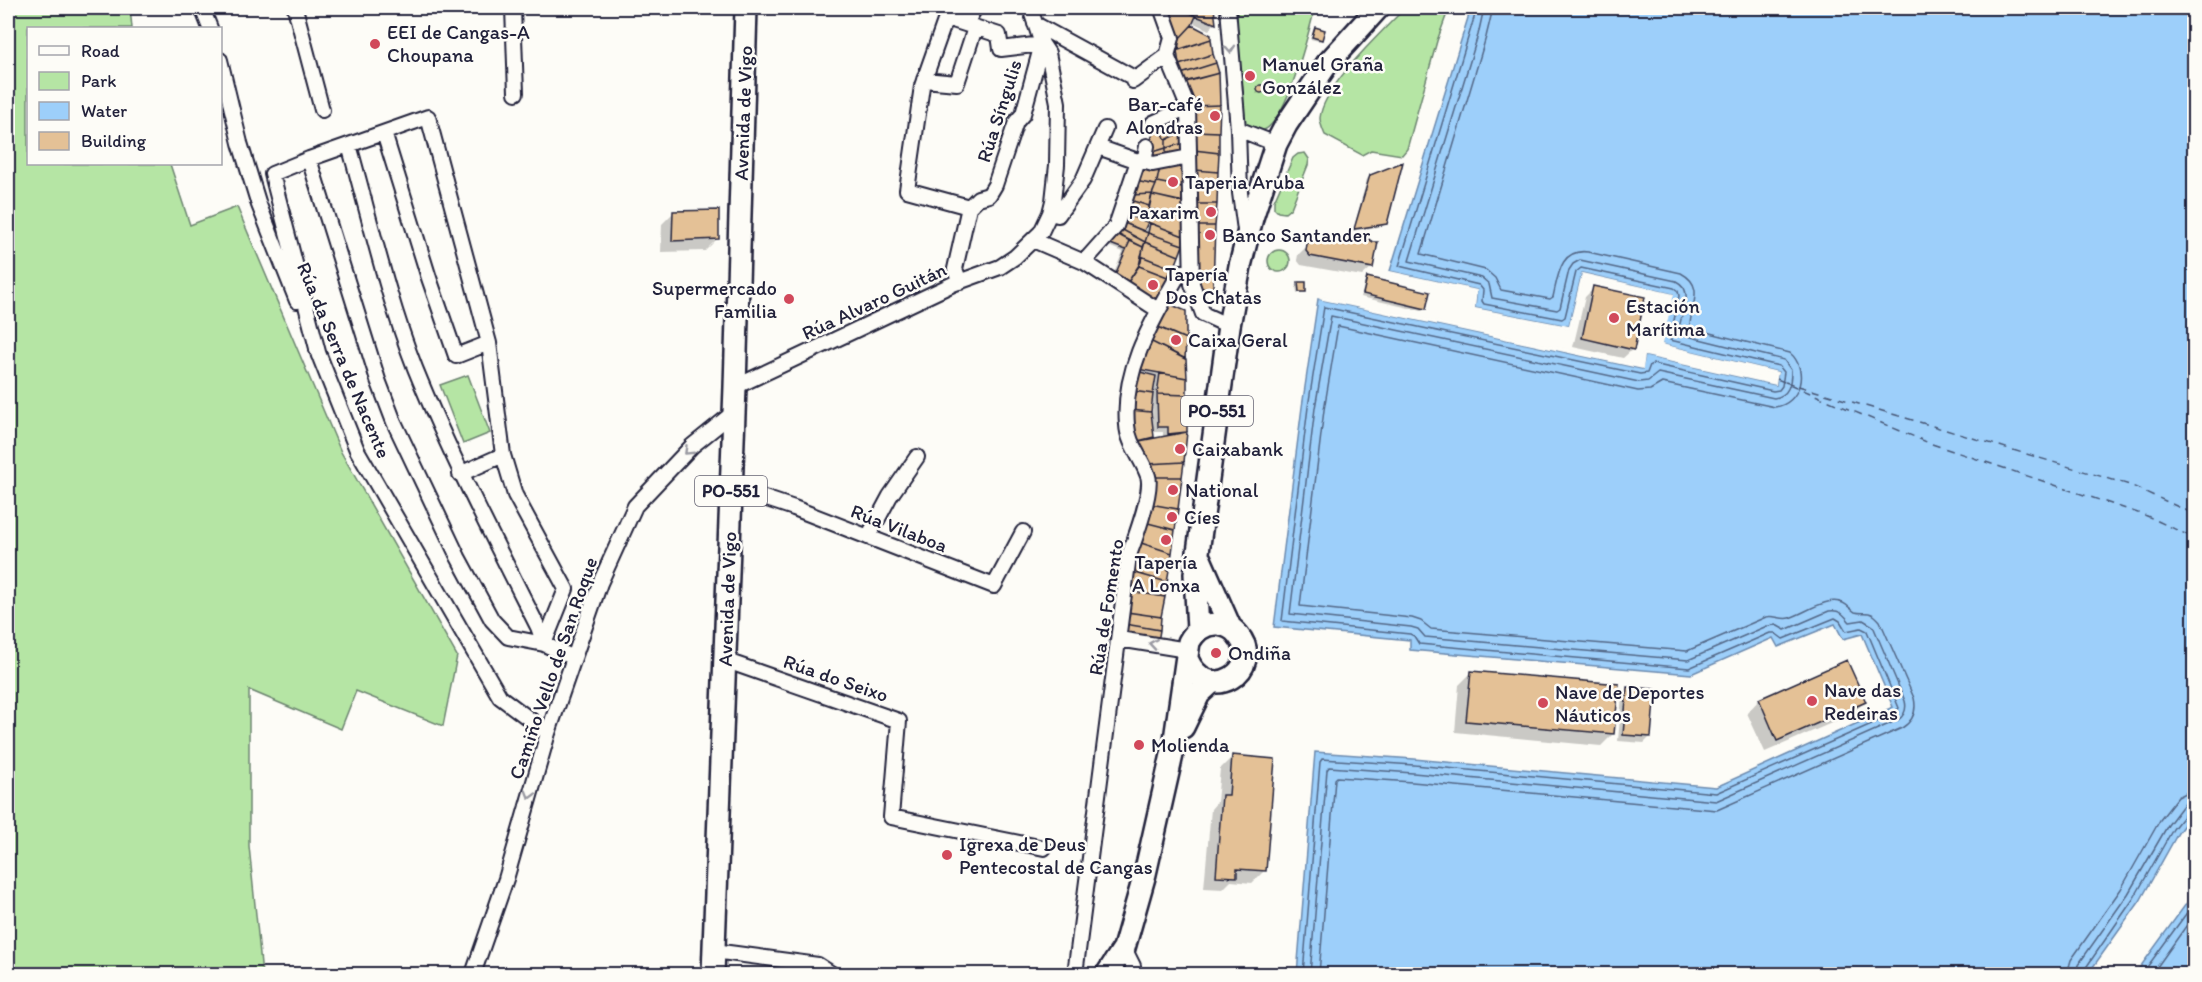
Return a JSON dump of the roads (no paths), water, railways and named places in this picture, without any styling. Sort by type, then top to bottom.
[{"type":"main road","name":"Avenida de Vigo","points":[[713,975],[735,387],[746,8]]},
{"type":"main road","name":"PO-551","points":[[1198,630],[1195,574],[1229,326],[1252,218],[1276,144],[1327,64],[1378,8]]},
{"type":"main road","points":[[1187,655],[1196,674],[1212,682],[1226,681],[1233,677],[1243,665],[1245,649],[1242,640],[1230,627],[1199,556]]},
{"type":"main road","points":[[1107,975],[1124,948],[1145,874],[1174,746],[1189,642],[1198,630],[1208,625],[1219,624],[1230,627]]},
{"type":"main road","points":[[1174,746],[1199,694],[1212,682]]},
{"type":"street","points":[[202,8],[210,27]]},
{"type":"street","points":[[295,8],[322,110]]},
{"type":"street","points":[[513,8],[516,93]]},
{"type":"street","points":[[924,80],[957,83],[968,26],[975,8]]},
{"type":"street","points":[[1030,8],[1042,44],[1051,62],[1058,103],[1057,165],[1050,213],[1058,215],[1083,180],[1105,129]]},
{"type":"street","points":[[1228,8],[1238,129],[1240,193],[1246,240]]},
{"type":"street","points":[[1162,9],[1172,38],[1167,56],[1188,107],[1192,284],[1203,315],[1229,326]]},
{"type":"street","points":[[960,282],[955,269],[969,207],[907,190],[924,80],[945,13],[968,26],[999,35],[1001,49],[1042,44]]},
{"type":"street","points":[[1035,24],[1133,79],[1167,56]]},
{"type":"street","name":"Rúa Síngulis","points":[[969,207],[978,198],[989,195],[995,185],[1016,122],[1023,114],[1042,44]]},
{"type":"street","name":"Rúa da Serra de Nacente","points":[[222,68],[240,143],[259,205],[357,450],[500,697],[548,733]]},
{"type":"street","points":[[1154,123],[1188,107]]},
{"type":"street","points":[[319,356],[272,174],[428,117],[489,343],[503,455],[516,495],[566,589],[544,644]]},
{"type":"street","points":[[1238,129],[1276,144]]},
{"type":"street","points":[[384,133],[456,356],[489,343]]},
{"type":"street","points":[[349,145],[415,366],[460,474],[538,627],[544,644]]},
{"type":"street","points":[[1138,160],[1145,158],[1147,146]]},
{"type":"street","points":[[1098,147],[1153,164],[1190,157]]},
{"type":"street","points":[[309,159],[378,380],[394,422],[426,492],[492,620],[508,637],[544,644],[574,658]]},
{"type":"street","points":[[1084,262],[1116,226],[1138,160]]},
{"type":"street","name":"Rúa Alvaro Guitán","points":[[735,387],[960,282],[1000,267],[1041,232],[1050,213]]},
{"type":"street","points":[[1030,243],[1084,262],[1158,310]]},
{"type":"street","name":"Rúa de Fomento","points":[[1075,975],[1129,555],[1141,521],[1149,478],[1131,442],[1127,428],[1130,374],[1158,310],[1180,272],[1191,271]]},
{"type":"street","name":"Camiño Vello de San Roque","points":[[473,975],[506,879],[548,733],[600,583],[635,506],[692,446],[733,413]]},
{"type":"street","points":[[460,474],[503,455]]},
{"type":"street","points":[[868,537],[890,496],[917,457]]},
{"type":"street","name":"Rúa Vilaboa","points":[[731,487],[794,508],[994,586],[1023,532]]},
{"type":"street","points":[[1119,639],[1187,655]]},
{"type":"street","name":"Rúa do Seixo","points":[[724,660],[899,721],[891,817],[1044,848]]},
{"type":"street","points":[[1124,948],[1133,966],[1131,975]]},
{"type":"street","points":[[714,951],[818,965],[832,975]]},
{"type":"water","points":[[1471,8],[2194,8],[2194,811],[2178,833],[2140,901],[2088,974],[1297,974],[1315,752],[1716,787],[1893,707],[1862,634],[1843,639],[1835,624],[1778,647],[1773,638],[1691,674],[1410,650],[1410,640],[1274,627],[1318,299],[1642,369],[1645,356],[1776,385],[1778,372],[1661,344],[1673,294],[1582,273],[1569,326],[1475,308],[1477,290],[1390,271]]},
{"type":"water","points":[[2194,893],[2194,974],[2135,974]]},
{"type":"place","name":"EEI de Cangas-A Choupana","points":[[375,44]]},
{"type":"place","name":"Manuel Graña González","points":[[1250,76]]},
{"type":"place","name":"Bar-café Alondras","points":[[1215,116]]},
{"type":"place","name":"Taperia Aruba","points":[[1173,182]]},
{"type":"place","name":"Paxarim","points":[[1211,212]]},
{"type":"place","name":"Banco Santander","points":[[1210,235]]},
{"type":"place","name":"Tapería Dos Chatas","points":[[1153,285]]},
{"type":"place","name":"Supermercado Familia","points":[[789,299]]},
{"type":"place","name":"Estación Marítima","points":[[1614,318]]},
{"type":"place","name":"Caixa Geral","points":[[1176,340]]},
{"type":"place","name":"Caixabank","points":[[1180,449]]},
{"type":"place","name":"National","points":[[1173,490]]},
{"type":"place","name":"Cíes","points":[[1172,517]]},
{"type":"place","name":"Tapería A Lonxa","points":[[1166,540]]},
{"type":"place","name":"Ondiña","points":[[1216,653]]},
{"type":"place","name":"Nave das Redeiras","points":[[1812,701]]},
{"type":"place","name":"Nave de Deportes Náuticos","points":[[1543,703]]},
{"type":"place","name":"Molienda","points":[[1139,745]]},
{"type":"place","name":"Igrexa de Deus Pentecostal de Cangas","points":[[947,855]]}]
